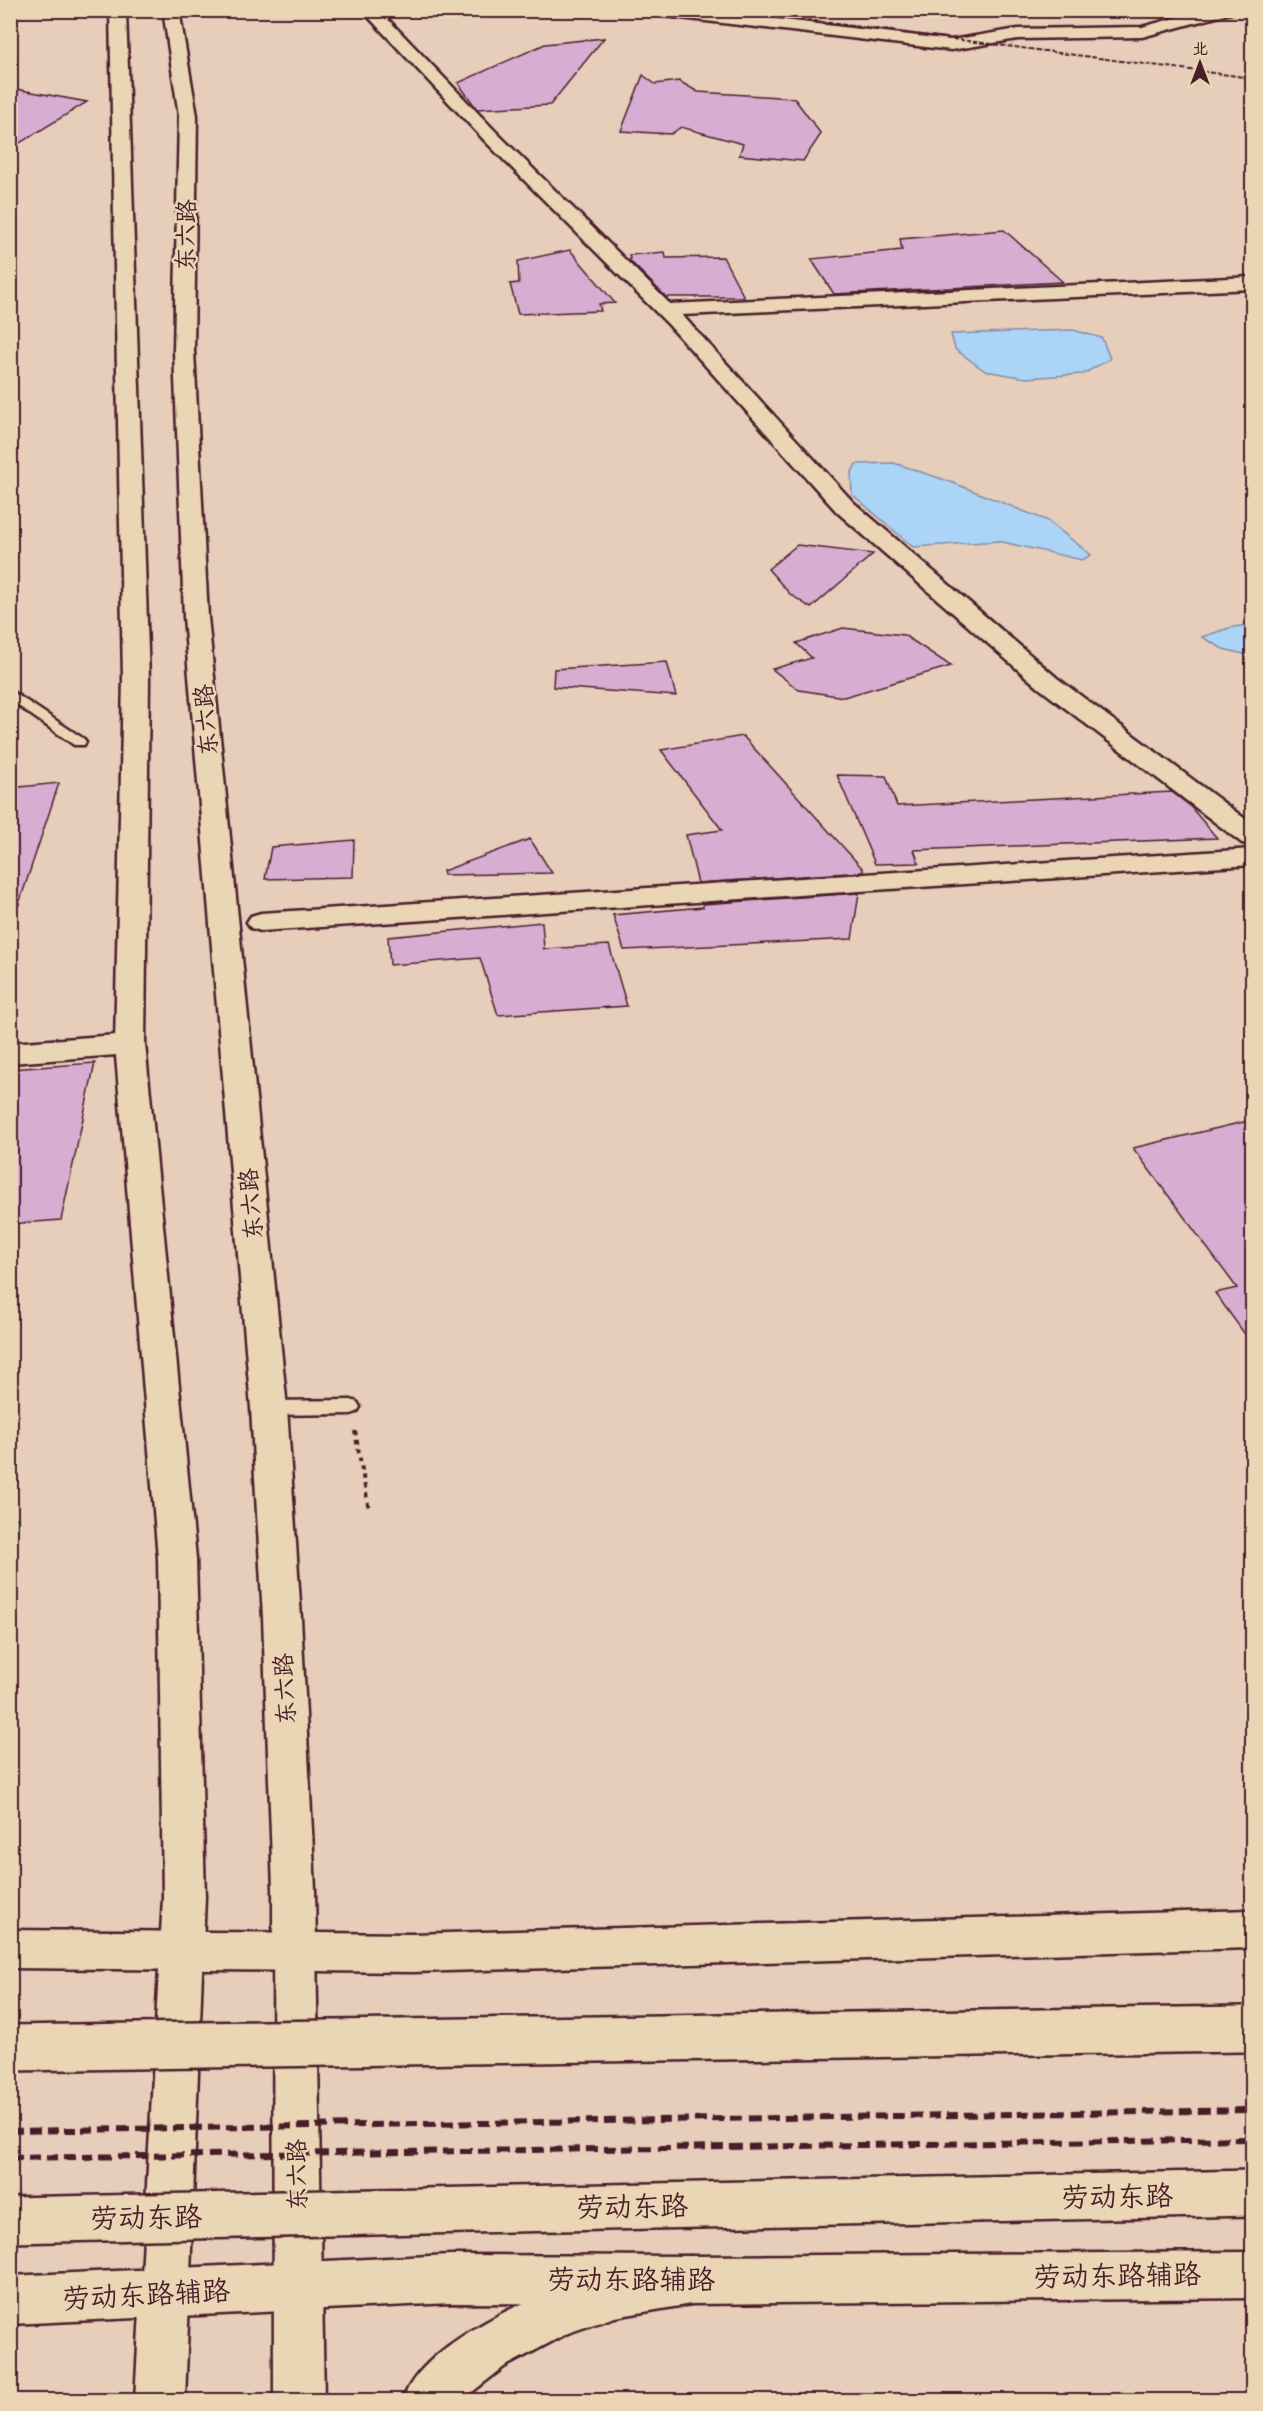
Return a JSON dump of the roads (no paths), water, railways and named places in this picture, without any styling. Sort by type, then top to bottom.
[{"type":"main road","points":[[118,10],[136,679],[130,1044],[177,1558],[184,1897],[160,2400]]},
{"type":"main road","name":"东六路","points":[[171,10],[188,116],[184,351],[196,617],[269,1408],[282,1618],[295,1952],[299,2400]]},
{"type":"main road","points":[[370,10],[492,138],[665,310],[845,507],[1048,683],[1252,837]]},
{"type":"main road","points":[[655,10],[951,45],[1018,34],[1142,32],[1225,10]]},
{"type":"main road","points":[[665,310],[1252,283]]},
{"type":"main road","points":[[261,922],[1252,857]]},
{"type":"main road","points":[[10,1053],[130,1044]]},
{"type":"main road","points":[[10,1949],[412,1953],[1252,1929]]},
{"type":"main road","points":[[10,2048],[1244,2029]]},
{"type":"main road","name":"劳动东路","points":[[10,2220],[1252,2193]]},
{"type":"main road","name":"劳动东路辅路","points":[[10,2300],[451,2279],[691,2280],[1252,2275]]},
{"type":"main road","points":[[428,2400],[439,2387],[492,2345],[549,2318],[606,2295],[691,2280]]},
{"type":"lane","points":[[10,694],[79,742]]},
{"type":"lane","points":[[269,1408],[351,1407]]},
{"type":"water","points":[[1073,330],[1102,338],[1110,359],[1083,374],[1026,378],[985,371],[955,349],[951,334]]},
{"type":"water","points":[[894,463],[951,482],[1048,521],[1091,555],[1082,560],[998,541],[913,547],[852,494],[851,474],[856,464]]},
{"type":"water","points":[[1252,624],[1252,656],[1223,649],[1202,637],[1229,628]]},
{"type":"railway","points":[[730,10],[1252,78]]},
{"type":"railway","points":[[10,2131],[1252,2110]]},
{"type":"railway","points":[[10,2158],[1252,2139]]}]
